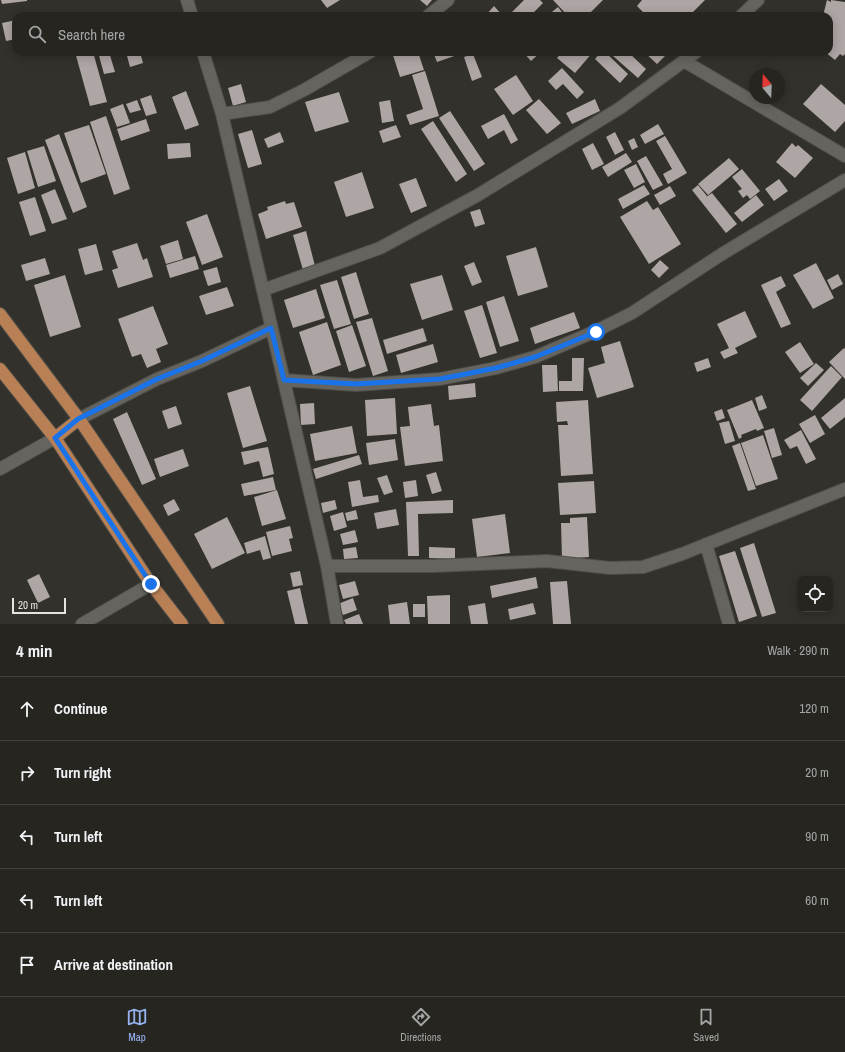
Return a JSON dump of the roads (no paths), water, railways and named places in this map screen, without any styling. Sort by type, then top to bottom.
[{"type":"main road","points":[[0,314],[78,419],[218,624]]},
{"type":"main road","points":[[0,369],[55,438],[151,584],[182,624]]},
{"type":"main road","points":[[55,438],[78,419]]},
{"type":"street","points":[[187,0],[191,12]]},
{"type":"street","points":[[433,12],[448,0]]},
{"type":"street","points":[[745,12],[758,0]]},
{"type":"street","points":[[204,56],[222,114],[327,566],[338,624]]},
{"type":"street","points":[[222,114],[270,106],[304,90],[363,56]]},
{"type":"street","points":[[263,290],[380,248],[478,195],[620,108],[691,56]]},
{"type":"street","points":[[684,61],[845,156]]},
{"type":"street","points":[[284,380],[356,384],[440,379],[496,368],[535,357],[596,332],[632,313],[722,254],[845,180]]},
{"type":"street","points":[[78,419],[157,379],[202,361],[271,328]]},
{"type":"street","points":[[0,469],[55,438]]},
{"type":"street","points":[[327,566],[433,566],[547,561],[610,568],[643,567],[706,544],[845,488]]},
{"type":"street","points":[[706,544],[729,624]]},
{"type":"street","points":[[82,624],[151,584]]}]
